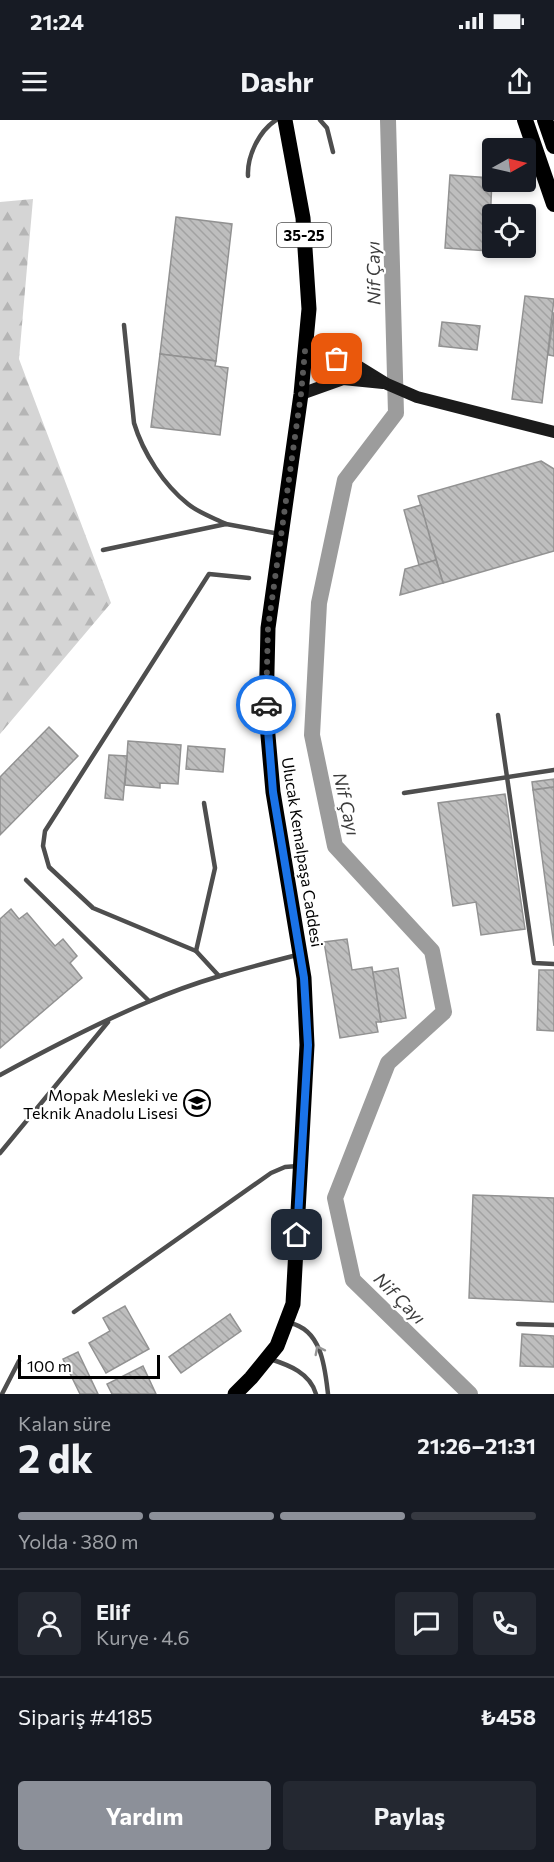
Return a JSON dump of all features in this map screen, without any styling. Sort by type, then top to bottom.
[{"type":"highway","points":[[525,120],[554,204]]},
{"type":"highway","points":[[545,120],[554,146]]},
{"type":"highway","points":[[540,162],[554,218]]},
{"type":"main road","name":"Ulucak Kemalpaşa Caddesi","points":[[235,1394],[277,1346],[293,1304],[308,1045],[304,978],[273,792],[266,713],[268,628],[301,394],[309,309],[303,218],[285,120]]},
{"type":"street","points":[[305,351],[353,363],[387,384],[417,397],[554,432]]},
{"type":"street","points":[[301,394],[343,379],[387,384]]},
{"type":"lane","points":[[248,176],[251,154],[267,128],[276,120]]},
{"type":"lane","points":[[320,120],[327,128],[333,152]]},
{"type":"lane","points":[[124,325],[134,423],[138,436],[153,463],[189,505],[225,524],[281,534]]},
{"type":"lane","points":[[103,550],[225,524]]},
{"type":"lane","points":[[219,976],[196,951],[93,908],[49,867],[44,854],[43,839],[45,831],[209,574],[249,578]]},
{"type":"lane","points":[[498,715],[534,963],[554,964]]},
{"type":"lane","points":[[404,793],[554,770]]},
{"type":"lane","points":[[196,951],[215,868],[204,803]]},
{"type":"lane","points":[[26,880],[149,1001]]},
{"type":"lane","points":[[0,1075],[44,1051],[149,1001],[239,969],[300,955]]},
{"type":"lane","points":[[0,1153],[110,1020]]},
{"type":"lane","points":[[74,1312],[271,1173],[285,1167],[301,1166]]},
{"type":"lane","points":[[286,1323],[297,1325],[312,1336],[323,1358],[328,1394]]},
{"type":"lane","points":[[518,1324],[554,1325]]},
{"type":"lane","points":[[267,1358],[287,1364],[305,1375],[314,1386],[316,1394]]},
{"type":"lane","points":[[2,1394],[19,1361]]},
{"type":"green space","points":[[33,199],[19,359],[111,603],[0,734],[0,202]]},
{"type":"building","points":[[450,175],[482,177],[482,192],[491,192],[491,204],[482,204],[482,251],[445,248]]},
{"type":"building","points":[[176,217],[232,224],[216,361],[160,354]]},
{"type":"building","points":[[525,296],[554,299],[542,403],[512,399]]},
{"type":"building","points":[[554,312],[554,356],[548,355]]},
{"type":"building","points":[[442,322],[480,326],[477,350],[439,346]]},
{"type":"building","points":[[160,354],[216,361],[215,366],[228,368],[220,435],[151,427]]},
{"type":"building","points":[[541,461],[554,469],[554,551],[443,583],[418,496]]},
{"type":"building","points":[[421,505],[436,560],[419,565],[404,510]]},
{"type":"building","points":[[436,560],[443,583],[400,595],[405,569]]},
{"type":"building","points":[[49,727],[78,756],[0,835],[0,777]]},
{"type":"building","points":[[128,741],[181,745],[178,784],[160,783],[160,788],[125,785]]},
{"type":"building","points":[[188,746],[225,749],[223,772],[186,769]]},
{"type":"building","points":[[109,755],[127,756],[123,800],[105,798]]},
{"type":"building","points":[[554,779],[554,787],[533,790],[532,782]]},
{"type":"building","points":[[554,787],[554,946],[533,790]]},
{"type":"building","points":[[505,794],[525,929],[481,935],[476,902],[453,906],[438,803]]},
{"type":"building","points":[[11,909],[19,919],[27,913],[55,946],[63,939],[77,956],[70,963],[82,978],[0,1048],[0,919]]},
{"type":"building","points":[[347,939],[352,970],[372,967],[381,1022],[376,1022],[378,1032],[340,1038],[324,942]]},
{"type":"building","points":[[398,968],[406,1018],[381,1022],[373,972]]},
{"type":"building","points":[[539,970],[554,970],[554,1031],[537,1030]]},
{"type":"building","points":[[473,1195],[554,1198],[554,1302],[469,1298]]},
{"type":"building","points":[[125,1306],[149,1349],[106,1373],[89,1343],[110,1331],[103,1318]]},
{"type":"building","points":[[230,1314],[241,1331],[181,1373],[169,1357]]},
{"type":"building","points":[[522,1334],[554,1336],[554,1367],[520,1366]]},
{"type":"building","points":[[78,1352],[98,1394],[80,1394],[63,1359]]},
{"type":"building","points":[[143,1366],[156,1394],[112,1394],[107,1384]]},
{"type":"waterway","name":"Nif Çayı","points":[[388,120],[396,413],[345,480],[319,603],[312,735],[335,846],[432,951],[444,1012],[388,1063],[335,1198],[353,1280],[470,1394]]},
{"type":"way so far","points":[[266,705],[268,628],[305,351],[337,359]]},
{"type":"place","name":"Mopak Mesleki ve Teknik Anadolu Lisesi","points":[[197,1103]]},
{"type":"route","points":[[266,705],[273,792],[304,978],[308,1045],[297,1235]]}]
